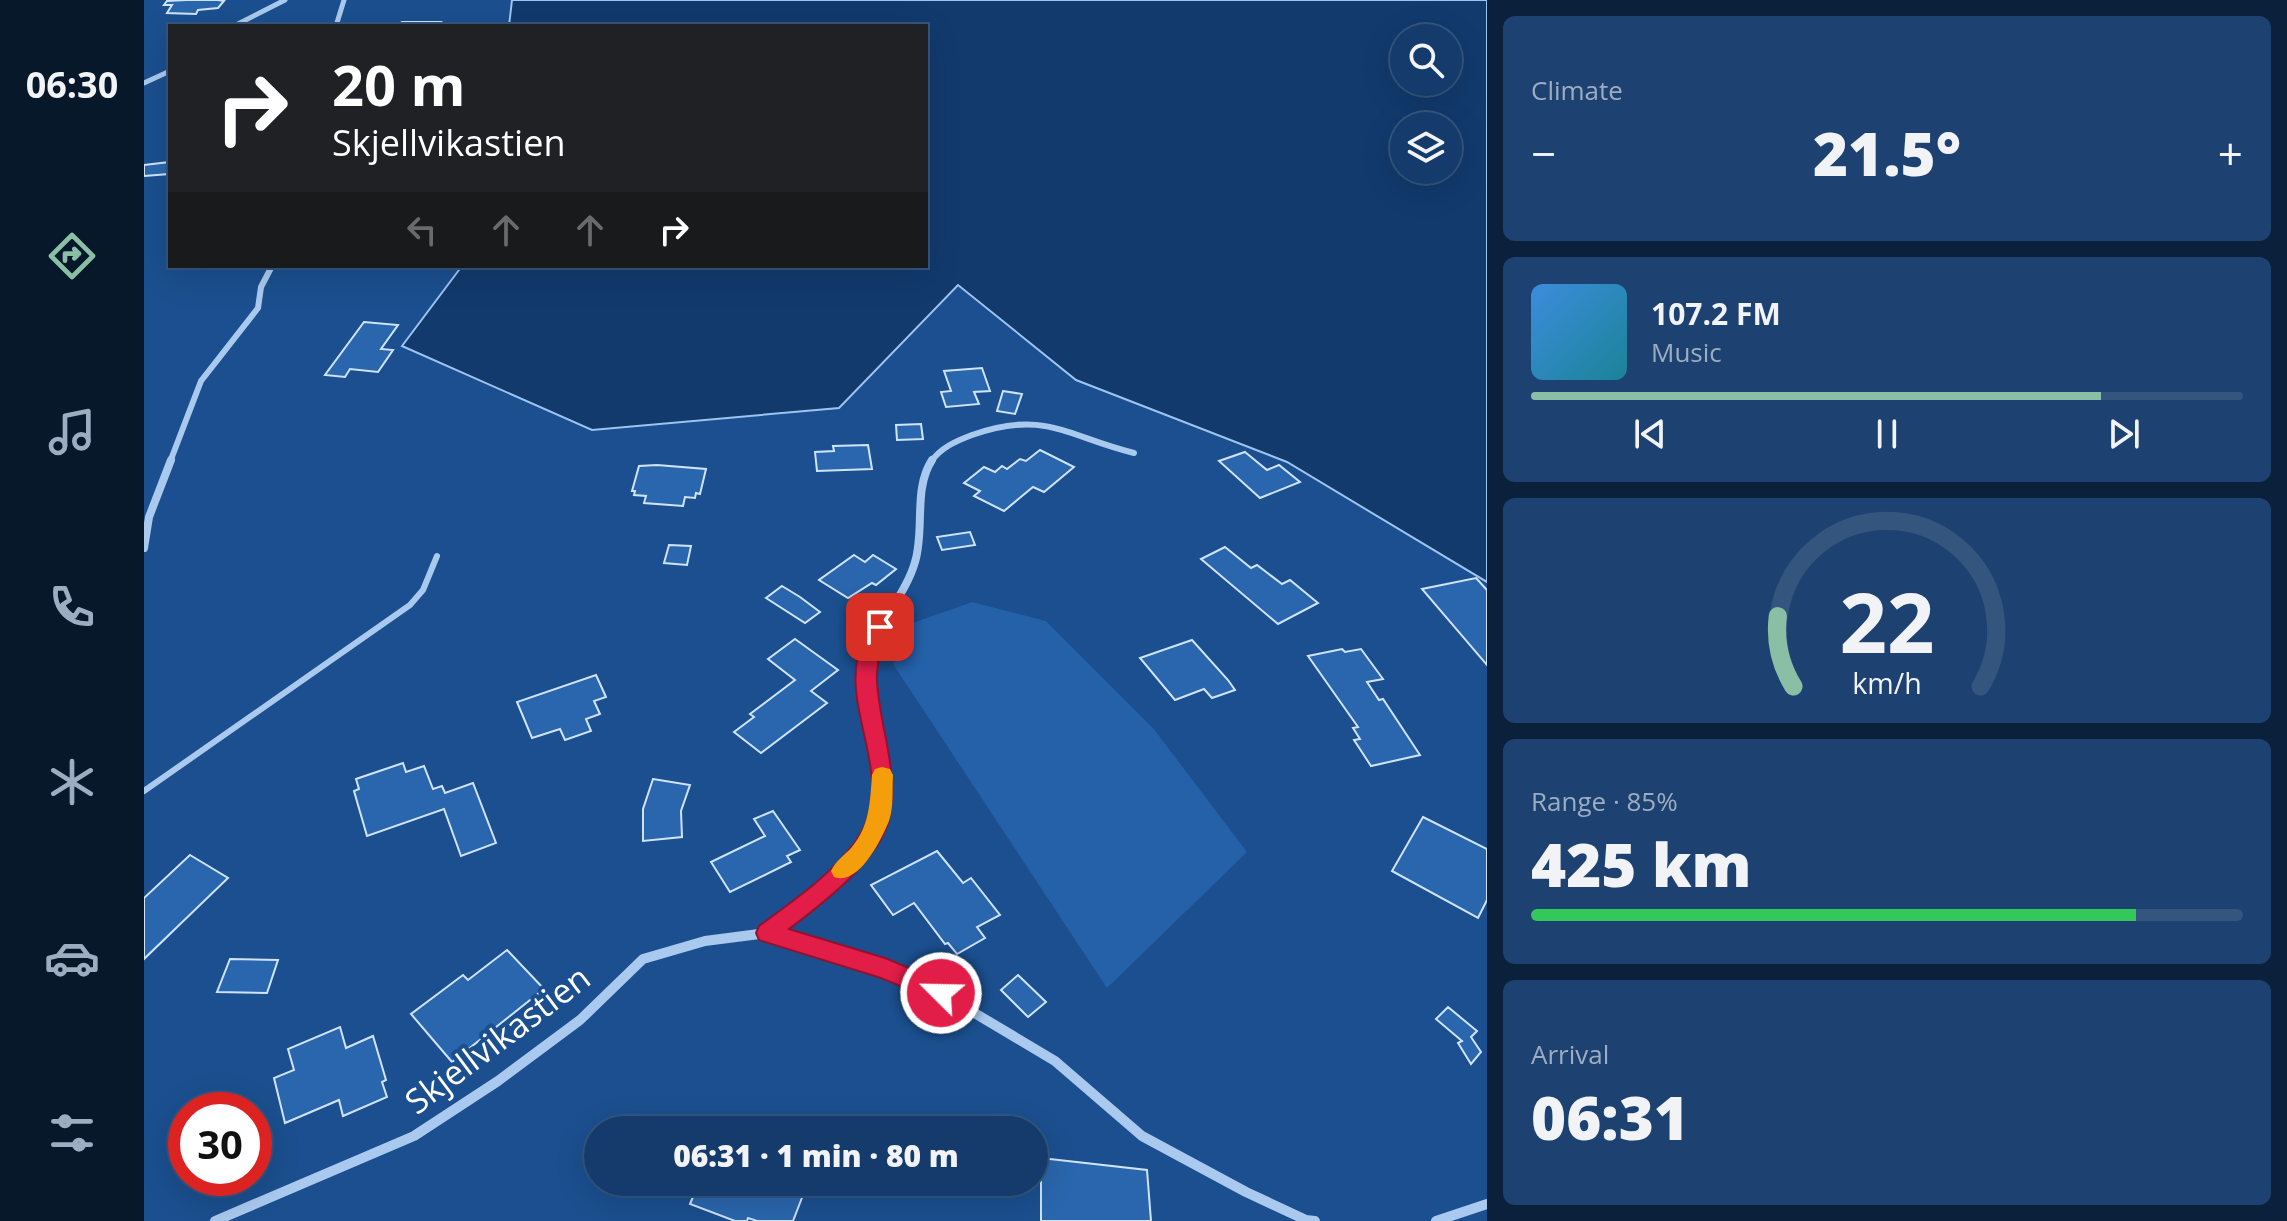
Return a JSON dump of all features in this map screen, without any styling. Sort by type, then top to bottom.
[{"type":"street","points":[[238,24],[285,0]]},
{"type":"street","points":[[337,24],[344,0]]},
{"type":"street","points":[[144,83],[168,72]]},
{"type":"street","points":[[144,548],[149,517],[201,381],[258,308],[261,287],[271,268]]},
{"type":"street","points":[[767,933],[820,892],[861,852],[879,818],[882,773],[867,691],[867,657],[880,627],[900,600],[915,563],[922,530],[924,485],[933,457],[946,446],[978,433],[1039,423],[1134,453]]},
{"type":"street","name":"Skjellvikastien","points":[[215,1221],[414,1136],[498,1081],[580,1020],[643,959],[705,941],[767,933],[885,969],[941,993],[1055,1061],[1142,1136],[1246,1192],[1306,1220],[1315,1221]]},
{"type":"street","points":[[1436,1221],[1487,1204]]},
{"type":"lane","points":[[144,791],[410,605],[423,590],[437,556]]},
{"type":"shaded area","points":[[512,0],[1487,0],[1487,582],[1287,462],[1076,380],[958,285],[839,408],[592,430],[402,346],[460,268],[928,268],[928,24],[509,24]]},
{"type":"shaded area","points":[[972,602],[1046,621],[1153,728],[1247,852],[1107,988],[893,664],[910,624]]},
{"type":"building","points":[[167,1],[224,1],[218,8],[198,10],[196,14],[167,13],[172,5],[164,5]]},
{"type":"building","points":[[402,22],[441,22],[440,24],[399,24]]},
{"type":"building","points":[[168,162],[168,174],[144,176],[144,165]]},
{"type":"building","points":[[364,322],[398,325],[381,349],[393,350],[378,372],[350,369],[345,377],[325,375]]},
{"type":"building","points":[[982,368],[990,391],[974,392],[979,404],[946,407],[941,392],[951,391],[944,371]]},
{"type":"building","points":[[1003,391],[1022,394],[1015,414],[997,411]]},
{"type":"building","points":[[921,424],[923,439],[897,440],[896,425]]},
{"type":"building","points":[[868,445],[872,469],[817,471],[815,452],[834,451],[833,446]]},
{"type":"building","points":[[1040,450],[1074,467],[1044,492],[1033,487],[1004,511],[974,496],[980,491],[964,483],[984,467],[995,472],[1002,466],[1007,469],[1020,459],[1026,461]]},
{"type":"building","points":[[1245,452],[1267,470],[1279,465],[1300,482],[1260,498],[1219,461]]},
{"type":"building","points":[[639,466],[706,469],[700,494],[696,493],[695,498],[685,497],[683,506],[644,503],[646,496],[634,495],[635,491],[632,491]]},
{"type":"building","points":[[970,532],[975,545],[942,550],[937,537]]},
{"type":"building","points":[[669,545],[691,546],[687,565],[664,563]]},
{"type":"building","points":[[1225,547],[1251,568],[1257,565],[1282,584],[1290,580],[1318,603],[1278,624],[1201,559]]},
{"type":"building","points":[[854,555],[865,562],[873,555],[896,569],[876,585],[872,583],[848,598],[819,580]]},
{"type":"building","points":[[1476,578],[1487,590],[1487,665],[1422,589]]},
{"type":"building","points":[[782,586],[820,612],[805,623],[766,598]]},
{"type":"building","points":[[795,639],[838,670],[811,691],[827,703],[761,753],[734,732],[754,717],[750,714],[795,680],[768,659]]},
{"type":"building","points":[[1192,640],[1235,690],[1212,698],[1204,689],[1175,700],[1140,658]]},
{"type":"building","points":[[1342,649],[1345,652],[1361,649],[1383,679],[1367,682],[1379,700],[1383,699],[1420,755],[1371,766],[1354,740],[1360,739],[1353,728],[1358,727],[1308,656]]},
{"type":"building","points":[[596,675],[606,697],[594,701],[600,714],[586,719],[591,731],[565,740],[560,729],[532,738],[517,702]]},
{"type":"building","points":[[403,763],[406,772],[424,766],[433,789],[442,786],[445,793],[473,783],[496,843],[461,856],[444,809],[367,836],[354,791],[359,789],[356,779]]},
{"type":"building","points":[[653,779],[690,785],[681,811],[682,837],[643,841],[643,809]]},
{"type":"building","points":[[773,811],[800,850],[787,856],[791,862],[730,892],[711,862],[765,836],[754,819]]},
{"type":"building","points":[[1423,817],[1487,849],[1487,900],[1478,918],[1392,871]]},
{"type":"building","points":[[937,851],[963,883],[971,878],[1000,915],[977,927],[985,938],[957,954],[948,943],[945,944],[914,903],[893,915],[871,885]]},
{"type":"building","points":[[190,855],[228,878],[144,959],[144,898]]},
{"type":"building","points":[[507,950],[544,989],[452,1062],[411,1014],[463,975],[468,980]]},
{"type":"building","points":[[230,959],[278,960],[267,993],[217,992]]},
{"type":"building","points":[[1018,975],[1046,1002],[1028,1017],[1001,990]]},
{"type":"building","points":[[1448,1007],[1477,1031],[1471,1037],[1481,1052],[1471,1064],[1458,1043],[1462,1041],[1436,1019]]},
{"type":"building","points":[[340,1027],[346,1048],[373,1036],[386,1080],[382,1082],[387,1097],[343,1116],[339,1100],[285,1123],[274,1078],[294,1070],[288,1049]]},
{"type":"building","points":[[1048,1159],[1147,1170],[1151,1221],[1041,1221],[1041,1196],[1048,1196]]},
{"type":"building","points":[[693,1196],[803,1196],[793,1221],[748,1218],[747,1221],[735,1221],[690,1204]]},
{"type":"slow traffic","points":[[842,871],[861,852],[879,818],[882,775]]},
{"type":"route","points":[[880,627],[867,657],[867,691],[882,773],[879,818],[861,852],[820,892],[767,933],[885,969],[941,993]]}]
